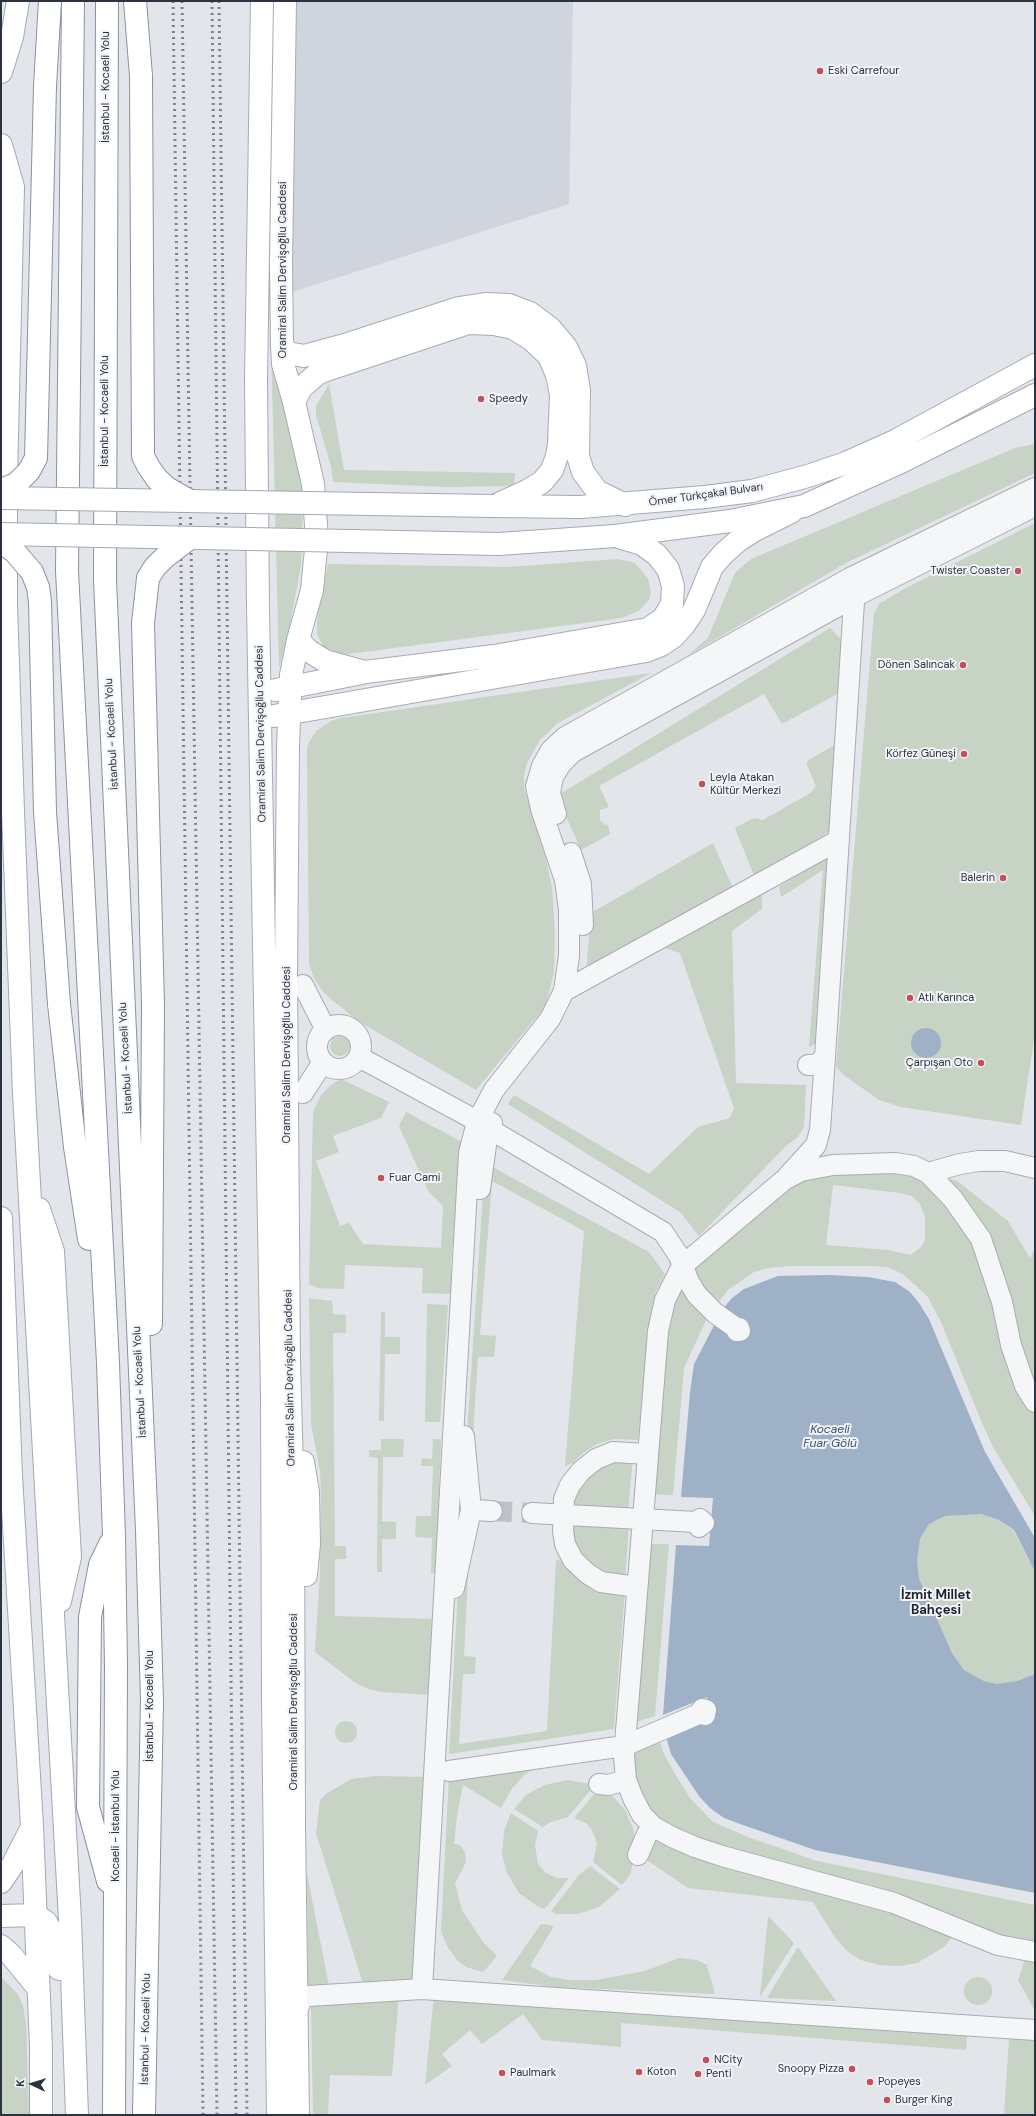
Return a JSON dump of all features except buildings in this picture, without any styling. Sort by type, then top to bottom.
[{"type":"main road","points":[[1,72],[12,37],[18,1]]},
{"type":"main road","points":[[1,490],[16,484],[30,471],[36,458],[45,86],[50,1]]},
{"type":"main road","points":[[73,1],[67,571],[108,1363],[114,1536],[100,1565],[90,1617],[88,1807],[116,1908],[114,2115]]},
{"type":"main road","name":"İstanbul - Kocaeli Yolu","points":[[107,1],[105,580],[147,1530],[152,1700],[146,2076],[144,2115]]},
{"type":"main road","points":[[135,1],[141,76],[143,456],[157,479],[167,488],[190,501]]},
{"type":"main road","name":"Oramiral Salim Dervişoğllu Caddesi","points":[[262,1],[256,380],[258,608],[272,1394],[273,1699],[278,2115]]},
{"type":"main road","name":"Oramiral Salim Dervişoğllu Caddesi","points":[[285,1],[281,262],[283,364],[294,402],[313,484],[317,539],[312,590],[298,640],[289,688],[286,975],[298,2115]]},
{"type":"main road","points":[[1,145],[13,187],[6,477],[6,605],[13,811],[23,1060],[54,1626],[55,1680],[70,1920],[77,2115]]},
{"type":"main road","points":[[294,402],[301,388],[317,374],[464,315],[485,304],[510,305],[530,313],[550,328],[566,347],[575,366],[579,390],[578,456],[583,472],[597,491],[625,504]]},
{"type":"main road","points":[[282,345],[288,353],[304,356],[464,315],[513,328],[531,339],[549,356],[557,375],[561,395],[559,444],[557,456],[552,470],[542,482],[528,491],[494,506]]},
{"type":"main road","name":"Ömer Türkçakal Bulvarı","points":[[1,498],[580,507],[625,504],[752,490],[808,476],[846,463],[895,441],[1035,365]]},
{"type":"main road","points":[[261,718],[646,651],[661,645],[684,625],[694,610],[712,568],[723,554],[738,540],[804,506],[903,461],[1035,395]]},
{"type":"main road","points":[[1,534],[499,544],[615,536],[730,521],[804,506]]},
{"type":"main road","points":[[260,693],[365,672],[494,656],[648,629],[663,619],[672,604],[673,586],[668,569],[657,555],[642,544],[615,536]]},
{"type":"main road","points":[[147,1530],[153,1257],[153,1004],[143,623],[148,578],[155,567],[165,557],[190,538]]},
{"type":"main road","points":[[1,543],[14,551],[32,572],[38,587],[40,602],[45,812],[59,1004],[75,1147],[108,1363]]},
{"type":"main road","points":[[298,640],[309,651],[325,660],[365,672]]},
{"type":"main road","points":[[1,834],[9,827],[13,811]]},
{"type":"main road","points":[[1,873],[7,1018],[9,1029],[23,1060]]},
{"type":"main road","points":[[1,1218],[11,1476],[32,1826],[41,2047],[42,2115]]},
{"type":"main road","points":[[1,1882],[13,1864],[32,1826]]},
{"type":"main road","points":[[1,1916],[35,1915],[46,1922],[58,1946],[63,2095],[66,2115]]},
{"type":"main road","points":[[1,1946],[11,1955],[38,1988]]},
{"type":"main road","points":[[147,1958],[160,2115]]},
{"type":"street","points":[[426,1990],[469,1161],[484,1126],[563,1023],[573,998],[570,988],[567,895],[565,880],[541,809],[536,786],[542,766],[551,750],[566,737],[856,575],[1035,488]]},
{"type":"street","points":[[570,988],[583,927],[581,884],[550,793],[552,776],[560,764],[573,752],[854,597],[1035,506]]},
{"type":"street","points":[[856,575],[839,840],[816,1061],[820,1130],[816,1145],[784,1180],[682,1266],[665,1300],[658,1331],[624,1746],[626,1780],[633,1798],[642,1814],[654,1827],[695,1847],[862,1893],[894,1903],[998,1945],[1035,1952]]},
{"type":"street","points":[[570,988],[839,840]]},
{"type":"street","points":[[303,985],[326,1030]]},
{"type":"street","points":[[340,1026],[353,1031],[361,1043],[359,1057],[355,1063],[342,1069],[329,1066],[323,1062],[318,1049],[321,1036],[326,1030],[340,1026]]},
{"type":"street","points":[[359,1057],[484,1126],[663,1232],[679,1256],[682,1266],[697,1295],[712,1310],[736,1328]]},
{"type":"street","points":[[303,1094],[323,1062]]},
{"type":"street","points":[[426,1990],[484,1126]]},
{"type":"street","points":[[928,1173],[960,1164],[979,1161],[1005,1161],[1035,1168]]},
{"type":"street","points":[[784,1180],[801,1171],[833,1165],[895,1164],[914,1166],[928,1173],[953,1199],[981,1239],[1002,1302],[1012,1345],[1025,1386],[1035,1402]]},
{"type":"street","points":[[454,1588],[471,1510],[464,1436]]},
{"type":"street","points":[[637,1587],[601,1582],[588,1574],[573,1560],[565,1544],[564,1499],[570,1486],[581,1471],[596,1459],[613,1452],[648,1454]]},
{"type":"street","points":[[471,1510],[492,1511]]},
{"type":"street","points":[[532,1513],[696,1522]]},
{"type":"street","points":[[449,1771],[624,1746],[701,1713]]},
{"type":"street","points":[[599,1784],[608,1785],[626,1780]]},
{"type":"street","points":[[638,1855],[647,1834],[654,1827]]},
{"type":"street","points":[[298,2009],[302,1998],[308,1996],[426,1990],[1035,2030]]},
{"type":"shaded area","points":[[293,1],[573,1],[569,204],[289,293]]},
{"type":"green space","points":[[270,299],[277,379],[295,443],[303,500],[301,565],[289,630],[279,669]]},
{"type":"green space","points":[[329,384],[344,470],[515,473],[514,486],[446,487],[333,482],[331,466],[316,415],[316,406]]},
{"type":"green space","points":[[1035,444],[1035,473],[846,563],[687,656],[708,638],[735,573],[751,559],[1015,448]]},
{"type":"green space","points":[[1035,523],[1035,1033],[1021,1125],[901,1107],[879,1100],[845,1076],[836,1067],[874,614],[879,604],[904,589]]},
{"type":"green space","points":[[618,559],[635,563],[648,579],[651,592],[649,600],[640,610],[622,618],[341,655],[324,647],[317,635],[317,620],[328,564],[508,567]]},
{"type":"green space","points":[[830,628],[842,640],[839,693],[782,724],[764,694],[599,786],[609,807],[600,810],[600,820],[604,824],[608,825],[610,834],[581,850],[557,796]]},
{"type":"green space","points":[[651,673],[558,723],[540,740],[527,763],[524,776],[524,788],[544,850],[552,887],[555,936],[554,973],[545,1007],[476,1090],[358,1021],[324,993],[314,978],[309,964],[307,749],[308,744],[316,731],[333,720],[341,718]]},
{"type":"green space","points":[[836,744],[830,831],[755,878],[735,828],[754,818],[763,820],[812,792],[816,786],[807,765],[807,761]]},
{"type":"green space","points":[[713,843],[733,888],[586,974],[591,913]]},
{"type":"green space","points":[[831,853],[819,1042],[809,1047],[823,870],[781,897],[779,887]]},
{"type":"green space","points":[[762,894],[762,909],[732,931],[736,1083],[806,1085],[804,1127],[797,1138],[787,1145],[699,1236],[680,1212],[508,1104],[514,1095],[649,1174],[698,1127],[730,1118],[734,1108],[680,953],[665,948],[604,981],[602,976],[747,895]]},
{"type":"green space","points":[[340,1036],[347,1039],[350,1046],[347,1053],[340,1056],[333,1053],[330,1046],[333,1039]]},
{"type":"green space","points":[[341,1079],[389,1102],[381,1118],[333,1136],[339,1152],[316,1161],[340,1226],[349,1223],[363,1244],[441,1248],[443,1206],[428,1191],[399,1126],[406,1112],[462,1142],[451,1263],[451,1294],[422,1293],[423,1268],[345,1265],[344,1289],[318,1288],[309,1284],[313,1112],[321,1095],[331,1085]]},
{"type":"green space","points":[[485,1163],[649,1252],[665,1274],[655,1294],[649,1323],[638,1440],[614,1439],[597,1444],[583,1453],[573,1463],[565,1466],[584,1231],[492,1181],[480,1335],[496,1336],[494,1357],[478,1357],[472,1450],[467,1434]]},
{"type":"green space","points":[[834,1171],[928,1173],[957,1181],[1008,1221],[1030,1258],[1035,1248],[1035,1516],[993,1447],[941,1322],[928,1297],[903,1274],[887,1267],[871,1266],[789,1266],[769,1268],[754,1272],[728,1290],[709,1314],[684,1368],[673,1495],[645,1494],[658,1331],[685,1271],[786,1186]],"holes":[[[833,1185],[900,1193],[912,1196],[920,1204],[925,1217],[925,1240],[921,1247],[911,1255],[888,1250],[826,1245]]]},
{"type":"green space","points":[[309,1298],[332,1301],[333,1314],[346,1315],[346,1333],[333,1333],[335,1546],[346,1546],[346,1559],[335,1559],[335,1616],[433,1619],[430,1695],[381,1692],[369,1689],[357,1684],[315,1652],[320,1573],[321,1495],[320,1471],[311,1424]]},
{"type":"green space","points":[[427,1304],[448,1305],[440,1422],[425,1422]]},
{"type":"green space","points":[[381,1312],[385,1312],[385,1337],[400,1337],[400,1354],[385,1354],[384,1421],[379,1421]]},
{"type":"green space","points":[[381,1439],[404,1439],[403,1457],[383,1457],[382,1521],[396,1522],[396,1539],[382,1539],[382,1572],[377,1572],[378,1458],[369,1457],[369,1450],[381,1450]]},
{"type":"green space","points":[[433,1439],[441,1439],[436,1573],[431,1573],[432,1538],[415,1537],[416,1516],[431,1516],[433,1466],[421,1466],[422,1458],[432,1459]]},
{"type":"green space","points":[[633,1456],[628,1511],[572,1508],[573,1495],[602,1460]]},
{"type":"green space","points":[[981,1514],[999,1520],[1013,1530],[1035,1572],[1035,1674],[1017,1681],[997,1684],[984,1681],[964,1670],[952,1653],[919,1578],[917,1561],[920,1539],[929,1524],[945,1516]]},
{"type":"green space","points":[[570,1520],[629,1523],[625,1581],[602,1578],[574,1549]]},
{"type":"green space","points":[[641,1544],[669,1544],[655,1716],[626,1725]]},
{"type":"green space","points":[[556,1560],[562,1561],[572,1572],[625,1590],[614,1729],[449,1754],[458,1590],[468,1572],[464,1656],[476,1657],[475,1674],[463,1674],[459,1744],[547,1731]]},
{"type":"green space","points":[[342,1721],[350,1721],[357,1728],[357,1736],[350,1743],[342,1743],[335,1736],[335,1728]]},
{"type":"green space","points":[[659,1739],[664,1754],[690,1798],[713,1822],[748,1837],[817,1861],[1035,1905],[1035,1947],[704,1846],[645,1813],[627,1752]]},
{"type":"green space","points":[[545,1761],[524,1775],[511,1790],[501,1808],[463,1785],[457,1815],[454,1844],[460,1845],[465,1853],[466,1862],[455,1883],[462,1910],[483,1942],[497,1956],[483,1972],[466,1967],[457,1960],[447,1946],[441,1931],[449,1776]]},
{"type":"green space","points":[[376,1776],[428,1777],[417,1984],[363,1984],[316,1833],[320,1800],[326,1794],[351,1779]]},
{"type":"green space","points":[[568,1780],[595,1785],[568,1817],[551,1822],[543,1827],[514,1809],[527,1794],[545,1785]]},
{"type":"green space","points":[[600,1787],[610,1793],[625,1810],[634,1831],[635,1854],[630,1875],[622,1885],[593,1862],[597,1844],[595,1837],[586,1823],[574,1818]]},
{"type":"green space","points":[[511,1813],[538,1831],[535,1845],[538,1864],[546,1873],[557,1878],[569,1878],[545,1909],[537,1906],[519,1893],[507,1873],[502,1855],[504,1831]]},
{"type":"green space","points":[[655,1832],[955,1934],[944,1947],[917,1963],[900,1966],[879,1965],[861,1960],[847,1951],[834,1936],[813,1902],[688,1888],[641,1856]]},
{"type":"green space","points":[[590,1866],[620,1889],[599,1907],[578,1914],[556,1914],[551,1911],[579,1875]]},
{"type":"green space","points":[[307,1874],[329,1986],[308,1987]]},
{"type":"green space","points":[[768,1916],[794,1943],[760,1997]]},
{"type":"green space","points":[[541,1924],[554,1926],[530,1966],[551,1977],[570,1980],[596,1980],[645,1971],[679,1958],[697,1960],[707,1965],[715,1994],[555,1987],[502,1980]]},
{"type":"green space","points":[[798,1947],[836,2001],[767,1998]]},
{"type":"green space","points":[[1028,1951],[1035,1952],[1035,2011],[1018,1980]]},
{"type":"green space","points":[[1,1977],[18,1994],[23,2006],[26,2024],[29,2115],[1,2115]]},
{"type":"green space","points":[[978,1977],[988,1981],[992,1991],[988,2001],[978,2005],[968,2001],[964,1991],[968,1981]]},
{"type":"green space","points":[[399,1995],[392,2076],[330,2075],[328,2115],[313,2115],[311,2006],[314,2000]]},
{"type":"green space","points":[[434,1995],[968,2029],[966,2050],[621,2023],[621,2047],[542,2040],[523,2014],[482,2044],[470,2030],[442,2054],[452,2066],[425,2085]]},
{"type":"green space","points":[[1009,2039],[1035,2041],[1035,2115],[1004,2115]]},
{"type":"water","points":[[926,1028],[936,1033],[941,1043],[936,1053],[926,1058],[916,1053],[911,1043],[916,1033]]},
{"type":"water","name":"Kocaeli Fuar Gölü","points":[[829,1275],[868,1277],[895,1282],[910,1292],[919,1303],[929,1319],[985,1452],[1035,1538],[1035,1572],[1014,1530],[999,1520],[981,1514],[945,1516],[929,1524],[920,1539],[917,1561],[919,1578],[952,1653],[964,1670],[984,1681],[997,1684],[1017,1681],[1035,1674],[1035,1893],[815,1850],[724,1818],[710,1808],[699,1796],[671,1754],[666,1737],[713,1720],[707,1697],[663,1715],[676,1545],[709,1546],[713,1498],[681,1497],[690,1392],[694,1364],[722,1310],[732,1298],[744,1289],[778,1276]]},
{"type":"tunnel","points":[[492,1511],[532,1513]]},
{"type":"railway","points":[[173,1],[203,2115]]},
{"type":"railway","points":[[182,1],[217,2115]]},
{"type":"railway","points":[[212,1],[236,2115]]},
{"type":"railway","points":[[219,1],[247,2115]]},
{"type":"place","name":"Eski Carrefour","points":[[820,71]]},
{"type":"place","name":"Speedy","points":[[481,399]]},
{"type":"place","name":"Twister Coaster","points":[[1018,571]]},
{"type":"place","name":"Dönen Salıncak","points":[[963,665]]},
{"type":"place","name":"Körfez Güneşi","points":[[964,754]]},
{"type":"place","name":"Leyla Atakan Kültür Merkezi","points":[[702,784]]},
{"type":"place","name":"Balerin","points":[[1003,878]]},
{"type":"place","name":"Atlı Karınca","points":[[910,998]]},
{"type":"place","name":"Çarpışan Oto","points":[[981,1063]]},
{"type":"place","name":"Fuar Cami","points":[[381,1178]]},
{"type":"place","name":"NCity","points":[[706,2060]]},
{"type":"place","name":"Snoopy Pizza","points":[[852,2069]]},
{"type":"place","name":"Koton","points":[[639,2072]]},
{"type":"place","name":"Paulmark","points":[[502,2073]]},
{"type":"place","name":"Penti","points":[[698,2074]]},
{"type":"place","name":"Popeyes","points":[[870,2082]]},
{"type":"place","name":"Burger King","points":[[887,2100]]},
{"type":"district","name":"İzmit Millet Bahçesi","points":[[936,1604]]}]
